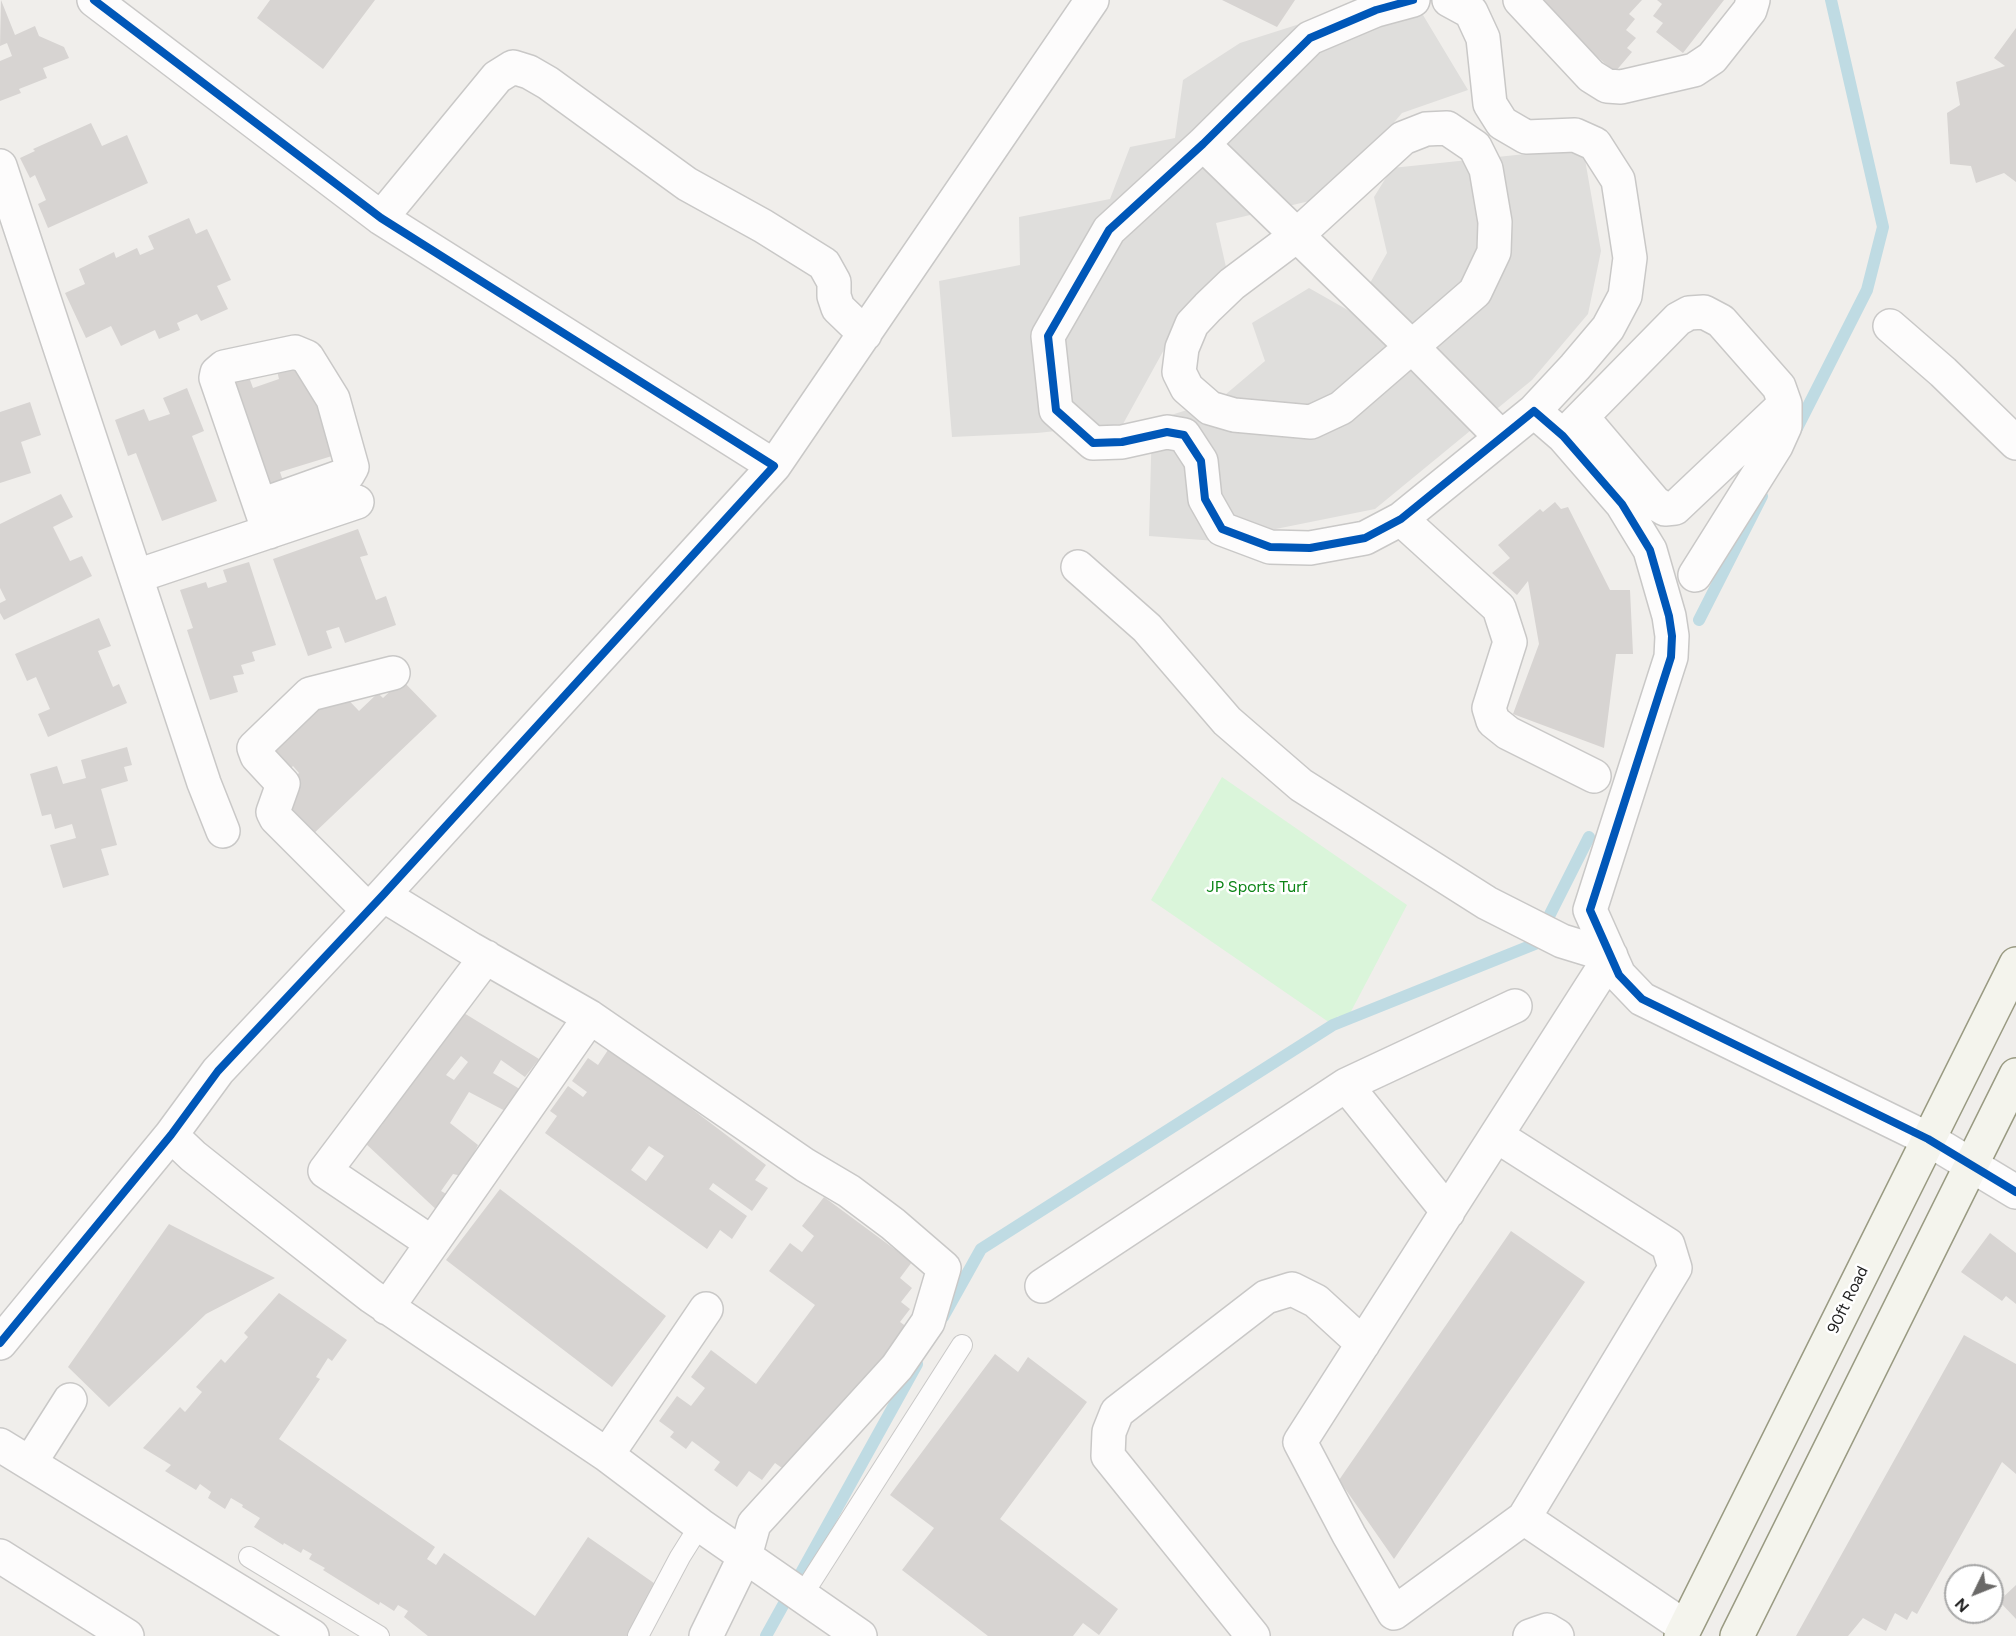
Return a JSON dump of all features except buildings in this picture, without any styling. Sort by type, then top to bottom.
[{"type":"main road","name":"90ft Road","points":[[1683,1631],[2016,964]]},
{"type":"main road","points":[[1737,1636],[2016,1075]]},
{"type":"street","points":[[94,0],[381,218],[774,466]]},
{"type":"street","points":[[0,1343],[171,1135],[218,1071],[375,903],[774,466],[1092,0]]},
{"type":"street","points":[[1413,0],[1376,10],[1310,39],[1203,144],[1109,231],[1048,336],[1056,410],[1093,443],[1122,442],[1167,432],[1184,435],[1201,461],[1205,499],[1222,529],[1270,547],[1311,548],[1365,538],[1401,519],[1534,411],[1575,368],[1608,328],[1625,296],[1630,258],[1618,180],[1595,144],[1575,135],[1526,136],[1502,123],[1490,104],[1484,38],[1471,12],[1449,0]]},
{"type":"street","points":[[1520,0],[1591,76],[1606,86],[1621,87],[1694,70],[1712,58],[1750,10],[1753,0]]},
{"type":"street","points":[[381,218],[497,77],[513,67],[529,72],[548,83],[687,184],[763,226],[824,264],[834,282],[834,296],[838,308],[865,334]]},
{"type":"street","points":[[1475,147],[1502,123]]},
{"type":"street","points":[[1426,129],[1447,129],[1475,147],[1486,169],[1495,222],[1494,252],[1475,292],[1341,408],[1311,422],[1234,415],[1210,408],[1187,388],[1179,372],[1182,348],[1192,324],[1232,284],[1296,236],[1403,138],[1426,129]]},
{"type":"street","points":[[1203,144],[1501,437]]},
{"type":"street","points":[[0,166],[204,783],[223,831]]},
{"type":"street","points":[[1572,427],[1678,319],[1689,312],[1704,312],[1721,321],[1779,387],[1785,404],[1785,426],[1776,446],[1695,575]]},
{"type":"street","points":[[1890,326],[1943,372],[2016,443]]},
{"type":"street","points":[[137,576],[265,519],[348,474],[352,467],[333,399],[307,357],[295,352],[224,368],[217,373],[216,378],[265,519]]},
{"type":"street","points":[[1534,411],[1572,427],[1655,503],[1665,509],[1675,508],[1785,404]]},
{"type":"street","points":[[1184,435],[1210,408]]},
{"type":"street","points":[[1572,427],[1650,550],[1669,616],[1672,636],[1671,657],[1590,910],[1620,975],[1642,999],[1928,1139],[2016,1192]]},
{"type":"street","points":[[265,519],[357,502]]},
{"type":"street","points":[[1401,519],[1499,608],[1510,642],[1489,708],[1493,721],[1508,733],[1594,776]]},
{"type":"street","points":[[1078,567],[1147,628],[1227,721],[1301,784],[1515,918],[1562,941],[1611,956]]},
{"type":"street","points":[[393,673],[310,694],[254,748],[257,756],[283,784],[273,812],[276,818],[375,903],[486,957],[590,1017],[805,1166],[849,1191],[893,1224],[944,1268],[928,1322],[897,1367],[754,1524],[745,1556],[706,1636]]},
{"type":"street","points":[[1497,1136],[1668,1245],[1675,1268],[1524,1518],[1394,1613],[1349,1535],[1300,1442],[1611,956]]},
{"type":"street","points":[[432,1244],[326,1171],[486,957]]},
{"type":"street","points":[[1042,1286],[1346,1085],[1515,1006]]},
{"type":"street","points":[[387,1308],[590,1017]]},
{"type":"street","points":[[1346,1085],[1448,1212]]},
{"type":"street","points":[[171,1135],[242,1195],[387,1308],[607,1455],[700,1525],[860,1636]]},
{"type":"street","points":[[1253,1636],[1108,1456],[1109,1432],[1117,1412],[1266,1297],[1292,1289],[1316,1301],[1363,1344]]},
{"type":"street","points":[[607,1455],[706,1309]]},
{"type":"street","points":[[30,1463],[70,1400]]},
{"type":"street","points":[[0,1445],[305,1634]]},
{"type":"street","points":[[1524,1518],[1683,1631]]},
{"type":"street","points":[[0,1556],[127,1636]]},
{"type":"street","points":[[1530,1636],[1547,1630],[1557,1636]]},
{"type":"lane","points":[[797,1593],[962,1345]]},
{"type":"lane","points":[[638,1636],[680,1557],[700,1525]]},
{"type":"lane","points":[[249,1557],[379,1636]]},
{"type":"shaded area","points":[[1375,0],[1414,0],[1468,90],[1402,113],[1331,196],[1216,223],[1226,267],[1166,346],[1123,424],[1037,433],[952,437],[939,281],[1020,265],[1019,217],[1110,199],[1130,147],[1175,138],[1183,80],[1240,43]]},
{"type":"shaded area","points":[[1583,148],[1601,251],[1588,314],[1532,380],[1375,509],[1216,541],[1149,536],[1152,421],[1219,400],[1265,361],[1252,323],[1309,288],[1353,313],[1387,253],[1374,197],[1392,168]]},
{"type":"green space","name":"JP Sports Turf","points":[[1222,777],[1407,905],[1346,1021],[1338,1016],[1333,1025],[1151,900]]},
{"type":"waterway","points":[[1795,432],[1867,290],[1883,227],[1831,0]]},
{"type":"waterway","points":[[1699,620],[1762,496]]},
{"type":"waterway","points":[[943,1317],[981,1249],[1333,1025],[1535,944],[1589,837]]},
{"type":"waterway","points":[[766,1636],[917,1364]]},
{"type":"cycle path","points":[[0,1343],[171,1135],[218,1071],[383,895],[774,466],[381,218],[94,0]]},
{"type":"cycle path","points":[[1413,0],[1376,10],[1310,38],[1203,144],[1109,230],[1048,336],[1056,410],[1093,443],[1122,442],[1167,432],[1184,435],[1201,461],[1205,499],[1222,529],[1270,547],[1310,548],[1365,538],[1401,519],[1534,411],[1563,436],[1622,504],[1650,550],[1669,616],[1672,636],[1671,657],[1590,910],[1619,975],[1642,999],[1928,1139],[2016,1192]]}]
